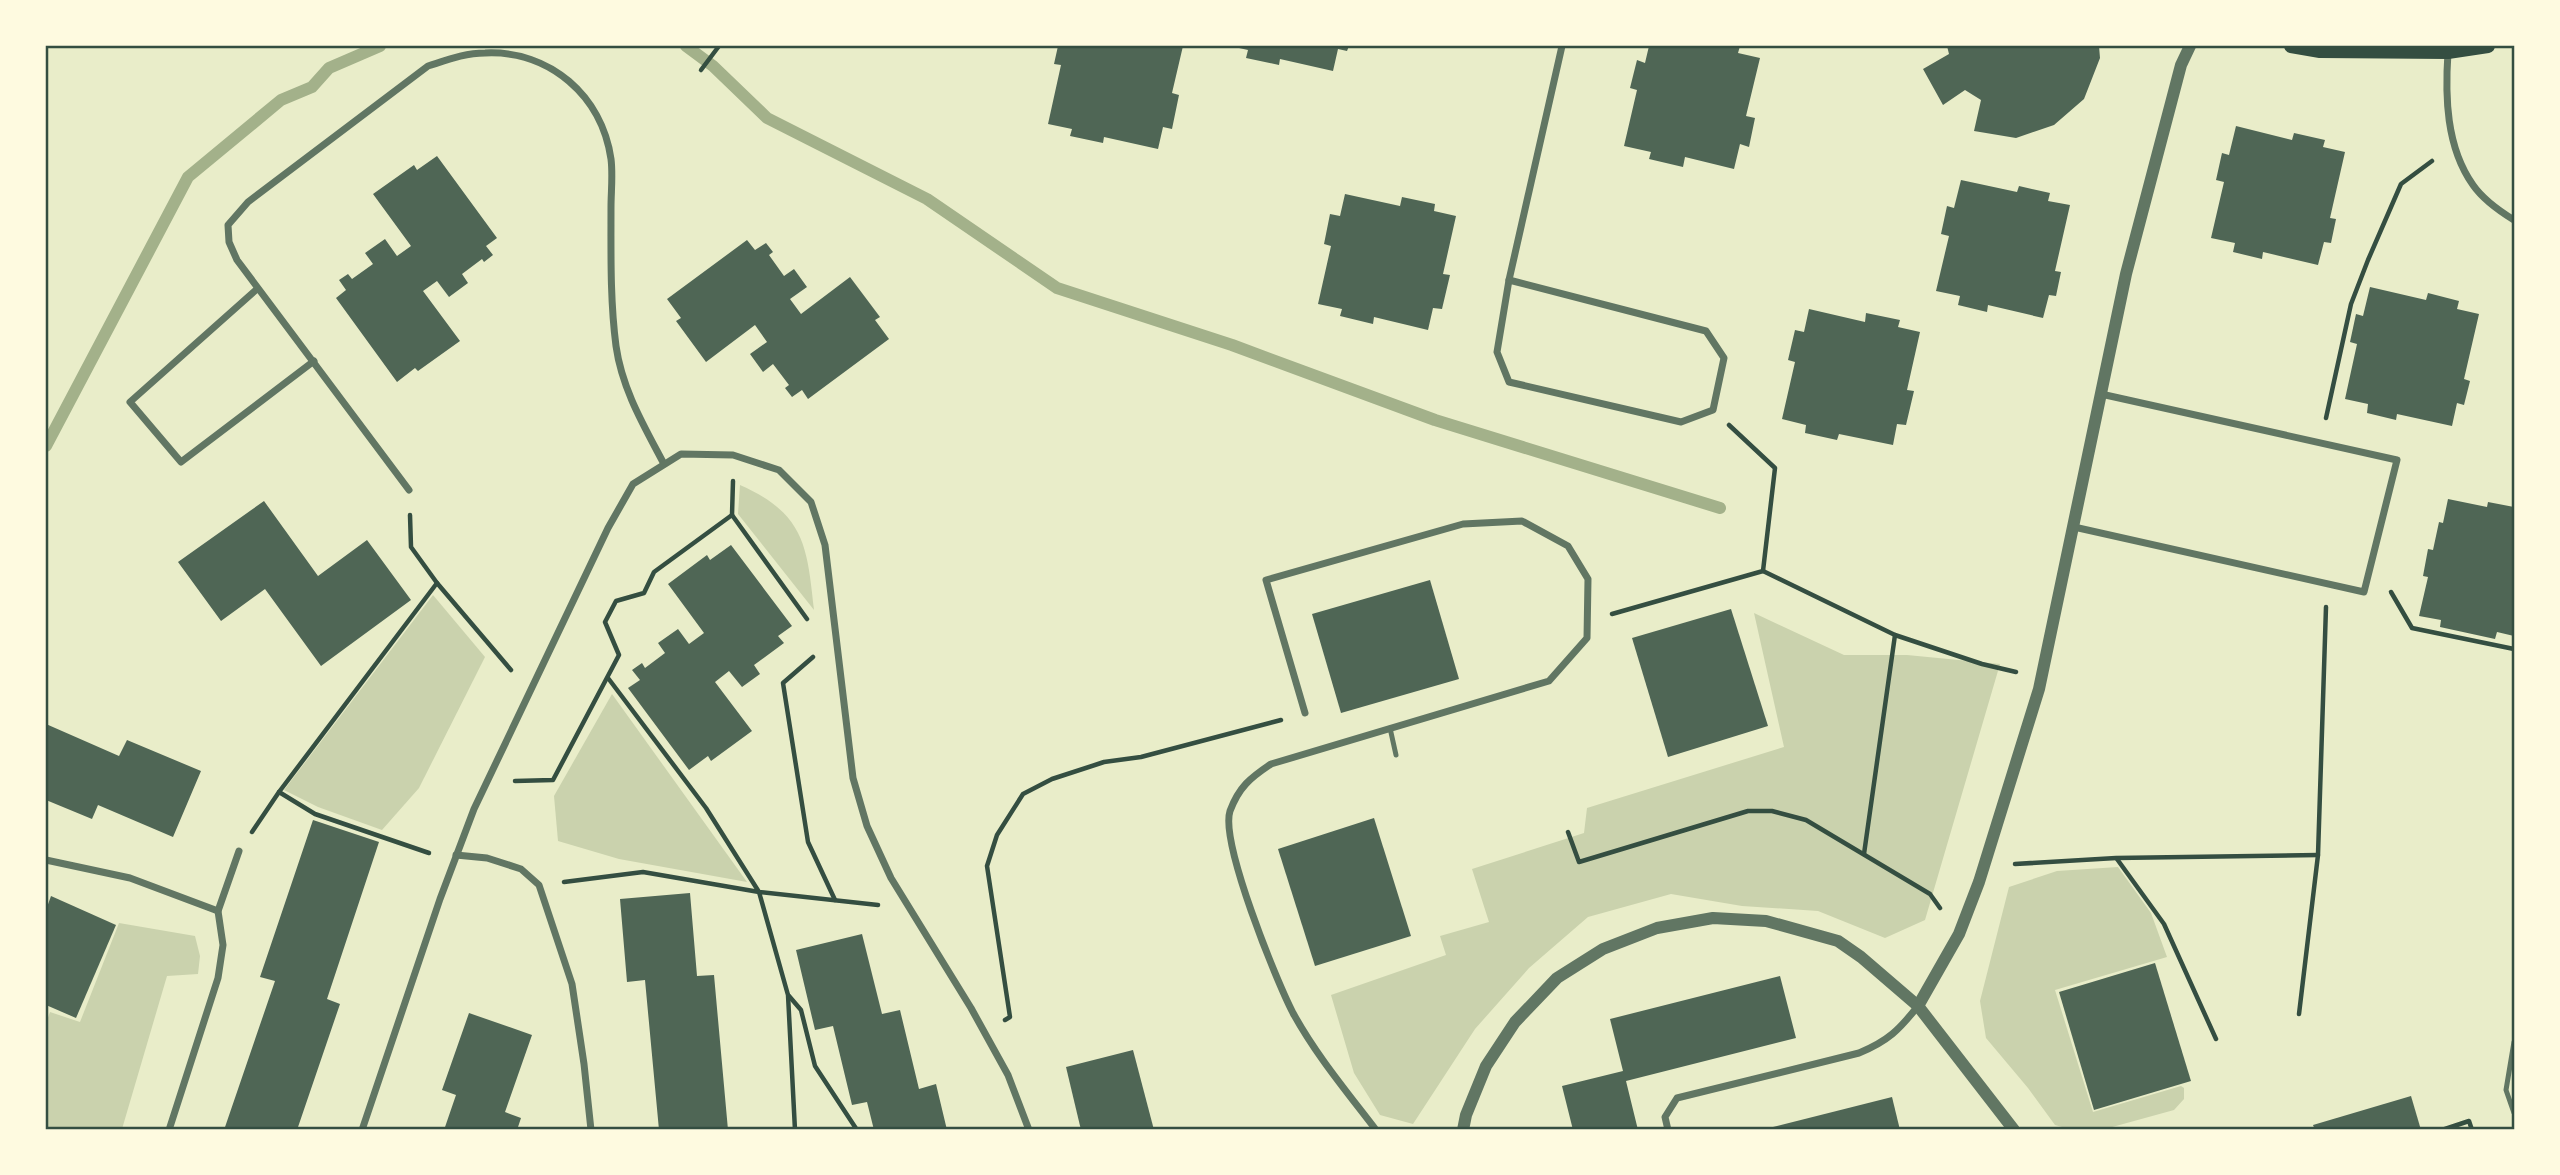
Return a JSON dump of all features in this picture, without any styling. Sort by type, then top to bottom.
[{"type":"main road","points":[[2291,46],[2320,51],[2448,52],[2488,46]]},
{"type":"street","points":[[1509,280],[1706,331],[1724,358],[1713,410],[1681,422],[1509,382],[1497,352],[1509,280],[1562,46]]},
{"type":"street","points":[[1668,1129],[1665,1116],[1676,1098],[1859,1053],[1897,1032],[1918,1006],[1959,934],[1979,882],[2039,689],[2126,274],[2181,65],[2190,46]]},
{"type":"street","points":[[409,490],[237,260],[229,242],[228,225],[248,202],[428,66],[461,56],[487,52],[542,63],[563,75],[582,92],[596,112],[606,134],[612,161],[612,288],[616,348],[631,402],[664,464]]},
{"type":"street","points":[[2448,52],[2446,93],[2455,144],[2474,187],[2515,220]]},
{"type":"street","points":[[257,289],[130,402],[181,462],[314,361]]},
{"type":"street","points":[[2074,527],[2364,592],[2397,460],[2101,394]]},
{"type":"street","points":[[362,1129],[455,858],[487,782],[608,528],[633,484],[681,454],[733,455],[779,470],[811,502],[825,545],[853,778],[867,826],[891,878],[971,1008],[1008,1075],[1029,1129]]},
{"type":"street","points":[[1306,713],[1266,580],[1464,524],[1522,521],[1568,546],[1588,579],[1587,638],[1549,681],[1271,764],[1246,781],[1229,814],[1234,858],[1262,942],[1293,1012],[1336,1079],[1377,1129]]},
{"type":"street","points":[[169,1129],[218,978],[223,945],[218,911],[239,851]]},
{"type":"street","points":[[455,858],[487,858],[521,869],[539,885],[572,984],[591,1129]]},
{"type":"street","points":[[46,860],[130,878],[218,911]]},
{"type":"street","points":[[1463,1129],[1486,1066],[1515,1022],[1557,978],[1604,949],[1657,928],[1713,918],[1766,921],[1838,942],[1861,957],[1918,1006],[2014,1129]]},
{"type":"lane","points":[[1390,728],[1396,755]]},
{"type":"lane","points":[[2515,1042],[2506,1090],[2515,1113]]},
{"type":"path","points":[[701,69],[719,46]]},
{"type":"path","points":[[2320,443],[2351,304],[2401,184],[2455,144]]},
{"type":"path","points":[[1713,410],[1775,468],[1763,571]]},
{"type":"path","points":[[409,490],[411,547],[437,583],[530,692]]},
{"type":"path","points":[[487,782],[553,780],[619,655],[605,622],[616,601],[644,593],[654,572],[732,515],[810,623]]},
{"type":"path","points":[[1587,620],[1763,571],[1895,635],[1982,664]]},
{"type":"path","points":[[239,851],[279,792],[437,583]]},
{"type":"path","points":[[2299,1014],[2318,855],[2327,584]]},
{"type":"path","points":[[2412,628],[2515,649]]},
{"type":"path","points":[[1864,854],[1895,635]]},
{"type":"path","points":[[813,645],[815,656],[783,683],[808,842],[835,900]]},
{"type":"path","points":[[608,678],[706,808],[759,892],[788,995],[795,1129]]},
{"type":"path","points":[[1010,1017],[987,866],[997,835],[1023,794],[1052,779],[1104,762],[1141,757],[1306,713]]},
{"type":"path","points":[[279,792],[315,814],[455,858]]},
{"type":"path","points":[[1568,832],[1579,862],[1748,811],[1772,811],[1807,820],[1930,894]]},
{"type":"path","points":[[1979,882],[1998,890],[2012,864],[2116,858],[2318,855]]},
{"type":"path","points":[[2116,858],[2164,924],[2216,1039]]},
{"type":"path","points":[[539,885],[643,872],[759,892],[910,908]]},
{"type":"path","points":[[788,995],[801,1010],[815,1066],[857,1129]]},
{"type":"path","points":[[2442,1129],[2469,1121],[2472,1129]]},
{"type":"green space","points":[[740,485],[778,508],[799,534],[809,568],[814,610],[738,514]]},
{"type":"green space","points":[[433,595],[485,657],[419,788],[382,830],[318,807],[284,790]]},
{"type":"green space","points":[[1754,613],[1844,655],[1907,655],[2000,664],[1925,920],[1885,938],[1818,911],[1742,906],[1671,894],[1588,917],[1529,968],[1475,1029],[1413,1124],[1380,1115],[1354,1073],[1331,995],[1446,955],[1440,936],[1489,922],[1472,869],[1584,833],[1587,808],[1784,747]]},
{"type":"green space","points":[[612,694],[747,882],[619,859],[558,841],[554,796]]},
{"type":"green space","points":[[2118,867],[2151,913],[2167,957],[2055,990],[2093,1112],[2181,1086],[2184,1088],[2184,1099],[2174,1110],[2105,1129],[2069,1129],[2055,1125],[1986,1038],[1980,1001],[2009,887],[2057,871]]},
{"type":"green space","points":[[119,923],[195,936],[200,956],[198,974],[167,976],[122,1129],[46,1129],[46,1023],[50,1012],[80,1022]]},
{"type":"building","points":[[1058,46],[1183,46],[1172,93],[1179,95],[1172,129],[1163,127],[1158,149],[1104,137],[1103,143],[1070,136],[1072,129],[1048,124],[1061,65],[1054,64]]},
{"type":"building","points":[[1230,46],[1349,46],[1347,51],[1338,49],[1333,71],[1280,59],[1279,65],[1246,58],[1248,50]]},
{"type":"building","points":[[1649,46],[1740,46],[1738,53],[1760,58],[1746,116],[1755,118],[1749,147],[1740,144],[1734,169],[1685,157],[1683,167],[1649,159],[1651,152],[1624,146],[1637,90],[1630,88],[1637,60],[1645,63]]},
{"type":"building","points":[[1947,46],[2099,46],[2100,58],[2084,99],[2054,125],[2016,138],[1974,131],[1981,100],[1965,90],[1943,105],[1923,69],[1949,54]]},
{"type":"building","points":[[2236,126],[2292,140],[2294,133],[2325,140],[2323,147],[2345,152],[2330,218],[2336,219],[2331,243],[2324,242],[2318,265],[2263,252],[2262,259],[2233,252],[2235,243],[2211,238],[2224,182],[2216,180],[2222,153],[2229,155]]},
{"type":"building","points":[[437,156],[497,238],[486,246],[493,255],[484,262],[482,259],[462,274],[468,283],[449,297],[437,281],[423,291],[460,341],[418,371],[415,368],[397,382],[336,298],[346,290],[339,280],[348,274],[352,279],[373,264],[365,253],[385,239],[397,256],[411,246],[373,194],[414,165],[417,170]]},
{"type":"building","points":[[1961,180],[2017,192],[2019,186],[2050,193],[2048,201],[2070,205],[2055,271],[2061,272],[2056,296],[2049,295],[2043,318],[1988,305],[1987,312],[1958,305],[1960,296],[1936,291],[1949,236],[1941,234],[1947,206],[1954,208]]},
{"type":"building","points":[[1345,194],[1400,206],[1402,197],[1435,204],[1434,211],[1456,216],[1443,274],[1450,275],[1442,309],[1433,308],[1428,330],[1374,317],[1373,324],[1340,316],[1342,309],[1318,304],[1331,246],[1324,244],[1330,214],[1340,216]]},
{"type":"building","points":[[747,240],[755,250],[766,243],[773,252],[769,255],[784,276],[794,269],[807,287],[790,299],[801,314],[850,277],[880,317],[875,320],[889,339],[808,399],[802,390],[792,397],[785,388],[789,385],[773,364],[763,372],[750,354],[767,342],[755,325],[706,362],[676,321],[681,318],[667,299]]},
{"type":"building","points":[[2370,287],[2426,300],[2428,293],[2459,301],[2457,309],[2479,314],[2464,379],[2470,381],[2464,405],[2457,403],[2452,426],[2397,414],[2396,420],[2367,413],[2368,404],[2345,399],[2357,344],[2350,342],[2356,314],[2363,316]]},
{"type":"building","points":[[1809,309],[1865,322],[1866,313],[1900,320],[1898,327],[1920,332],[1907,390],[1914,391],[1906,425],[1897,424],[1893,445],[1839,434],[1837,440],[1805,433],[1806,425],[1782,419],[1795,362],[1788,360],[1795,330],[1804,332]]},
{"type":"building","points":[[2448,499],[2487,507],[2488,502],[2514,507],[2514,636],[2497,632],[2495,639],[2440,627],[2441,620],[2419,616],[2428,577],[2423,576],[2428,549],[2433,550],[2439,522],[2443,523]]},
{"type":"building","points":[[264,501],[318,576],[367,540],[411,600],[321,666],[265,589],[221,621],[178,562]]},
{"type":"building","points":[[731,545],[792,626],[778,636],[784,643],[754,665],[760,674],[742,687],[729,671],[715,682],[752,731],[711,761],[708,756],[689,770],[628,688],[640,680],[632,670],[642,663],[645,668],[665,653],[658,643],[678,629],[689,644],[704,633],[668,584],[707,555],[710,560]]},
{"type":"building","points":[[1430,580],[1459,679],[1341,713],[1312,614]]},
{"type":"building","points":[[1731,609],[1768,726],[1668,757],[1632,638]]},
{"type":"building","points":[[46,724],[119,756],[127,740],[201,771],[173,837],[98,805],[92,819],[46,800]]},
{"type":"building","points":[[1374,818],[1411,936],[1315,966],[1278,849]]},
{"type":"building","points":[[313,820],[379,842],[327,999],[340,1004],[297,1130],[224,1130],[275,981],[260,977]]},
{"type":"building","points":[[690,893],[697,976],[714,975],[728,1130],[659,1130],[645,980],[627,982],[620,899]]},
{"type":"building","points":[[51,896],[116,925],[76,1018],[46,1005],[46,910]]},
{"type":"building","points":[[862,934],[882,1014],[900,1010],[919,1089],[936,1084],[947,1130],[874,1130],[867,1102],[852,1105],[833,1026],[815,1030],[796,950]]},
{"type":"building","points":[[2155,963],[2191,1081],[2094,1110],[2059,992]]},
{"type":"building","points":[[1780,976],[1796,1038],[1626,1081],[1638,1130],[1573,1130],[1562,1086],[1623,1071],[1610,1019]]},
{"type":"building","points":[[469,1013],[532,1035],[505,1112],[521,1118],[517,1130],[444,1130],[456,1095],[442,1090]]},
{"type":"building","points":[[1133,1050],[1154,1130],[1081,1130],[1066,1067]]},
{"type":"building","points":[[2411,1096],[2421,1130],[2315,1130],[2313,1125]]},
{"type":"building","points":[[1892,1097],[1900,1130],[1765,1130],[1765,1129]]},
{"type":"waterway","points":[[46,446],[188,177],[281,100],[312,87],[329,68],[380,46]]},
{"type":"waterway","points":[[686,46],[713,66],[767,118],[927,199],[1057,288],[1232,345],[1435,420],[1720,508]]}]
